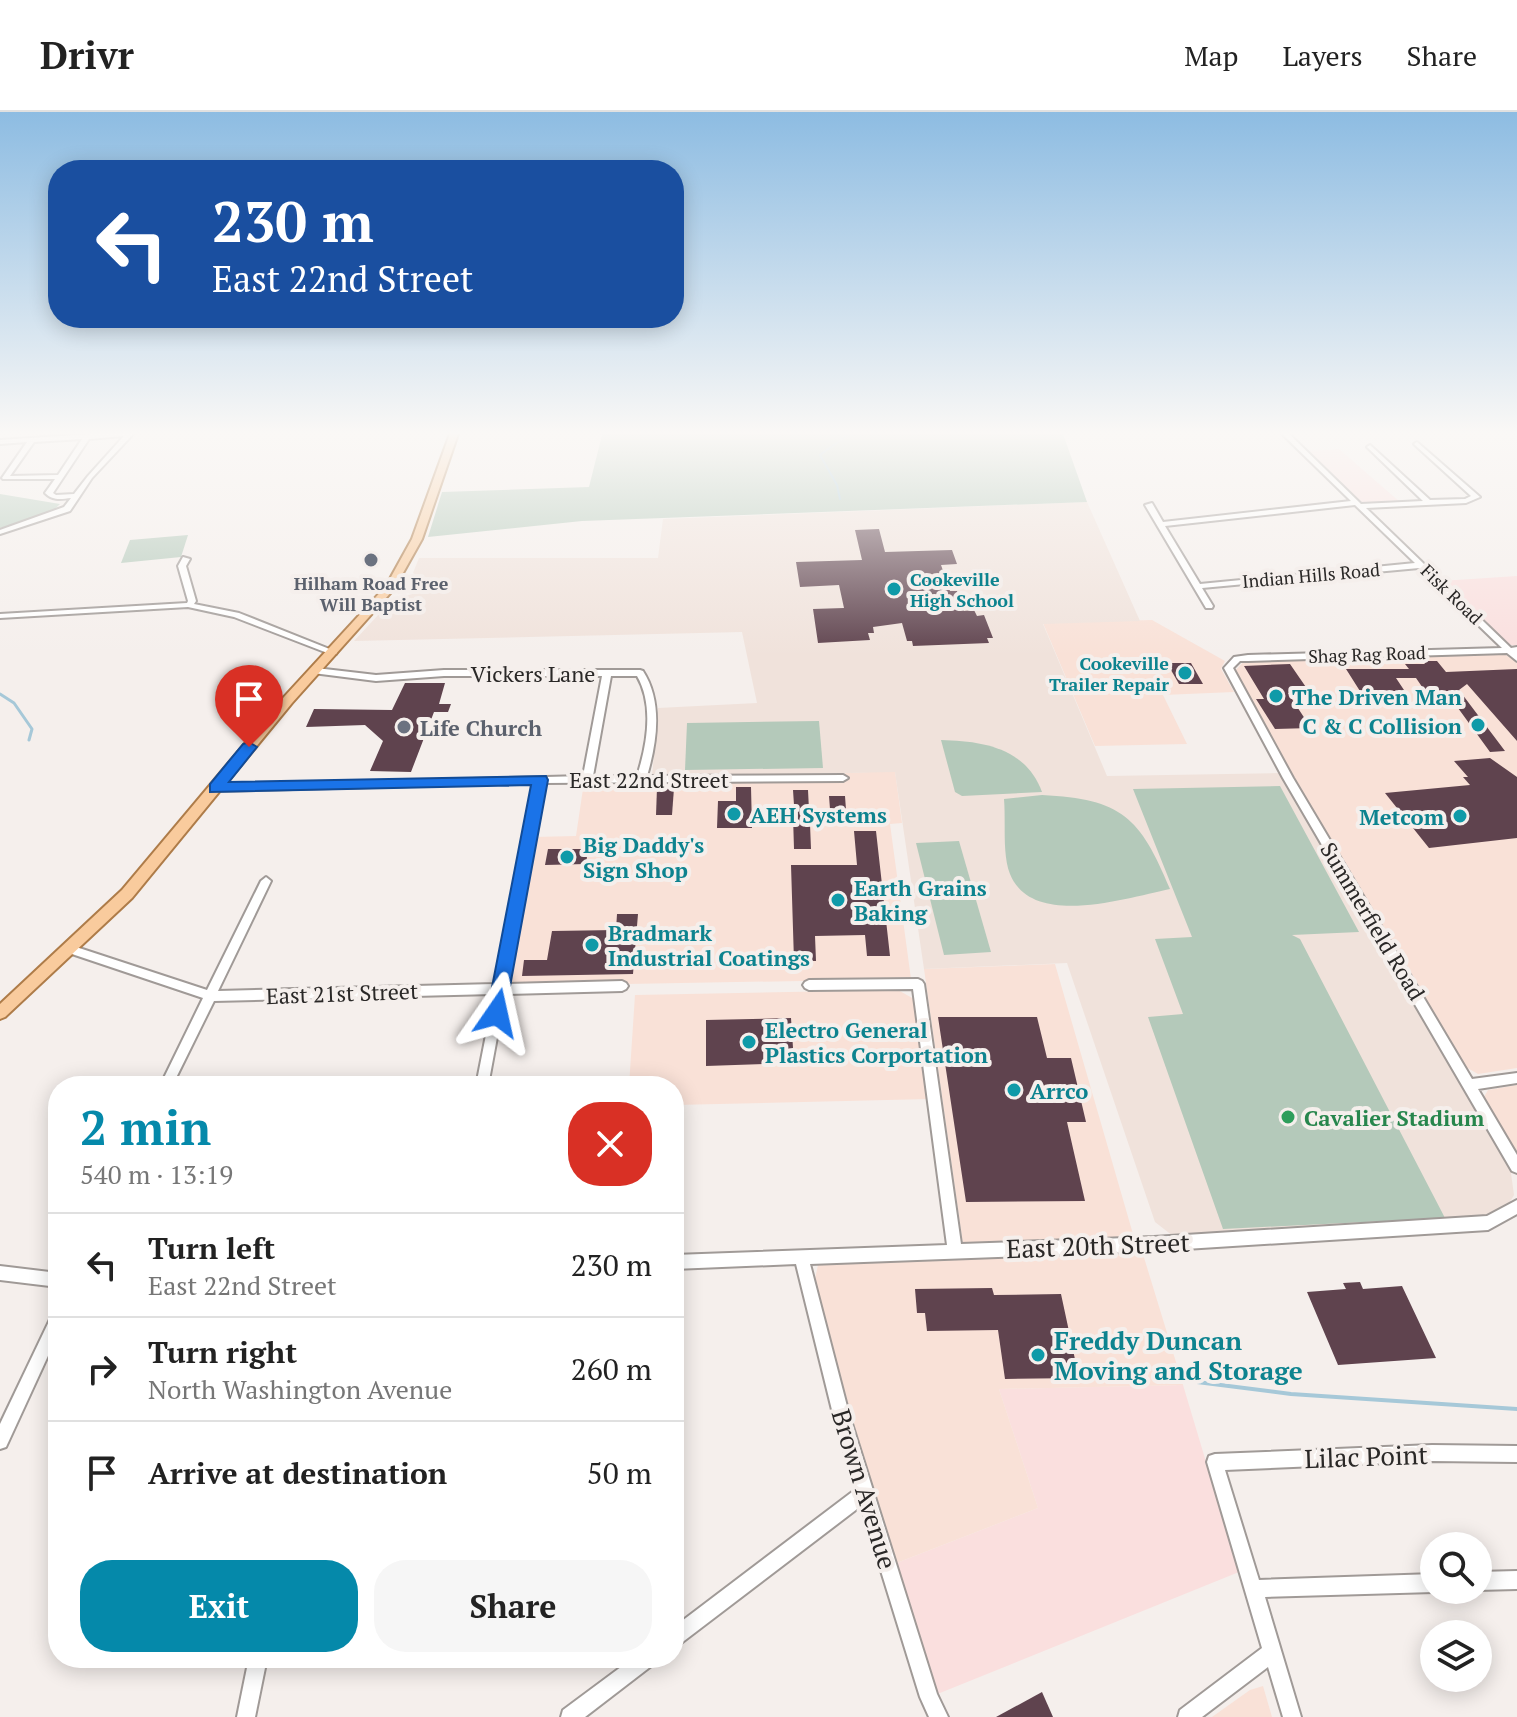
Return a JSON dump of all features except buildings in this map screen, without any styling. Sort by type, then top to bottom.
[{"type":"main road","points":[[0,1013],[127,894],[288,700],[364,621],[405,565],[427,506]]},
{"type":"street","points":[[0,532],[58,514],[69,506]]},
{"type":"street","points":[[1150,506],[1209,606]]},
{"type":"street","points":[[1163,524],[1348,506]]},
{"type":"street","name":"Fisk Road","points":[[1358,506],[1513,650],[1517,658]]},
{"type":"street","points":[[186,559],[182,566],[192,601],[189,605]]},
{"type":"street","name":"Indian Hills Road","points":[[1199,586],[1422,565]]},
{"type":"street","points":[[0,616],[189,605],[236,615],[333,652]]},
{"type":"street","name":"Shag Rag Road","points":[[1229,675],[1231,662],[1248,658],[1513,650]]},
{"type":"street","name":"Vickers Lane","points":[[316,671],[376,678],[444,673],[640,673],[651,693],[646,764],[641,779]]},
{"type":"street","points":[[587,780],[607,674]]},
{"type":"street","name":"Summerfield Road","points":[[1229,675],[1517,1167]]},
{"type":"street","name":"East 22nd Street","points":[[215,788],[540,780],[843,778]]},
{"type":"street","points":[[484,1076],[540,780]]},
{"type":"street","points":[[171,1076],[266,881]]},
{"type":"street","name":"East 21st Street","points":[[70,949],[211,996],[622,986]]},
{"type":"street","points":[[809,985],[918,984],[955,1251]]},
{"type":"street","points":[[1470,1085],[1517,1078]]},
{"type":"street","name":"East 20th Street","points":[[684,1262],[1154,1244],[1488,1223],[1517,1207]]},
{"type":"street","name":"Brown Avenue","points":[[801,1257],[865,1493],[939,1717]]},
{"type":"street","points":[[0,1273],[48,1279]]},
{"type":"street","points":[[0,1441],[48,1339]]},
{"type":"street","name":"Lilac Point","points":[[1255,1589],[1215,1462],[1432,1453],[1517,1454]]},
{"type":"street","points":[[684,1630],[865,1493]]},
{"type":"street","points":[[1492,1581],[1517,1580]]},
{"type":"street","points":[[1292,1717],[1271,1653],[1255,1589],[1420,1583]]},
{"type":"street","points":[[1187,1717],[1271,1653]]},
{"type":"street","points":[[246,1717],[256,1668]]},
{"type":"street","points":[[570,1717],[635,1668]]},
{"type":"shaded area","name":"Cookeville High School","points":[[990,506],[1089,506],[1140,621],[1043,624],[1107,776],[1280,773],[1510,1166],[1514,1195],[1507,1207],[1481,1219],[1173,1236],[1155,1222],[1067,963],[924,969],[895,772],[652,777],[658,708],[757,703],[742,632],[354,641],[391,601],[415,593],[423,580],[413,573],[419,558],[658,558],[663,519]]},
{"type":"shaded area","points":[[1517,576],[1517,646],[1507,644],[1441,581]]},
{"type":"shaded area","points":[[1152,620],[1225,661],[1221,669],[1234,692],[1163,695],[1187,744],[1095,746],[1043,623]]},
{"type":"shaded area","points":[[1501,652],[1517,662],[1517,1068],[1478,1074],[1464,1066],[1233,673],[1245,660]]},
{"type":"shaded area","points":[[895,771],[902,823],[890,824],[911,979],[516,986],[507,983],[534,837],[576,836],[584,782],[845,781],[845,773]]},
{"type":"shaded area","points":[[1055,964],[1133,1234],[1128,1239],[963,1245],[924,969]]},
{"type":"shaded area","points":[[898,990],[914,999],[929,1099],[684,1105],[684,1076],[630,1076],[635,995]]},
{"type":"shaded area","points":[[1517,1085],[1517,1158],[1484,1097],[1488,1090]]},
{"type":"shaded area","points":[[1142,1251],[1183,1385],[999,1389],[1038,1508],[894,1564],[814,1284],[818,1265]]},
{"type":"shaded area","points":[[1183,1385],[1239,1572],[935,1695],[894,1564],[1038,1508],[999,1389]]},
{"type":"shaded area","points":[[1263,1686],[1272,1717],[1212,1717],[1250,1690]]},
{"type":"green space","points":[[0,506],[58,506],[50,514],[0,528]]},
{"type":"green space","points":[[438,506],[983,506],[582,521],[428,537]]},
{"type":"green space","points":[[188,535],[181,557],[121,563],[130,540]]},
{"type":"green space","points":[[819,721],[823,768],[685,770],[687,723]]},
{"type":"green space","points":[[941,740],[987,745],[1014,756],[1035,777],[1042,792],[962,796],[955,792]]},
{"type":"green space","name":"Cavalier Stadium","points":[[1280,786],[1359,932],[1292,935],[1300,939],[1445,1218],[1223,1229],[1148,1017],[1183,1014],[1155,939],[1192,937],[1133,789]]},
{"type":"green space","points":[[1042,795],[1092,801],[1125,816],[1149,844],[1170,889],[1082,906],[1038,901],[1021,891],[1008,866],[1004,799]]},
{"type":"green space","points":[[959,841],[991,952],[944,955],[916,843]]},
{"type":"waterway","points":[[0,694],[14,703],[32,729],[29,740]]},
{"type":"waterway","points":[[1197,1382],[1291,1394],[1517,1409]]},
{"type":"place","name":"Hilham Road Free Will Baptist","points":[[371,560]]},
{"type":"place","name":"Cookeville High School","points":[[894,589]]},
{"type":"place","name":"Cookeville Trailer Repair","points":[[1185,673]]},
{"type":"place","name":"The Driven Man","points":[[1276,696]]},
{"type":"place","name":"C & C Collision","points":[[1478,725]]},
{"type":"place","name":"Life Church","points":[[404,727]]},
{"type":"place","name":"AEH Systems","points":[[734,814]]},
{"type":"place","name":"Metcom","points":[[1460,816]]},
{"type":"place","name":"Big Daddy's Sign Shop","points":[[567,857]]},
{"type":"place","name":"Earth Grains Baking","points":[[838,900]]},
{"type":"place","name":"Bradmark Industrial Coatings","points":[[592,945]]},
{"type":"place","name":"Electro General Plastics Corportation","points":[[749,1042]]},
{"type":"place","name":"Arrco","points":[[1014,1090]]},
{"type":"place","name":"Cavalier Stadium","points":[[1288,1117]]},
{"type":"place","name":"Freddy Duncan Moving and Storage","points":[[1038,1355]]},
{"type":"route","points":[[249,747],[215,788],[540,780],[497,1013]]}]
